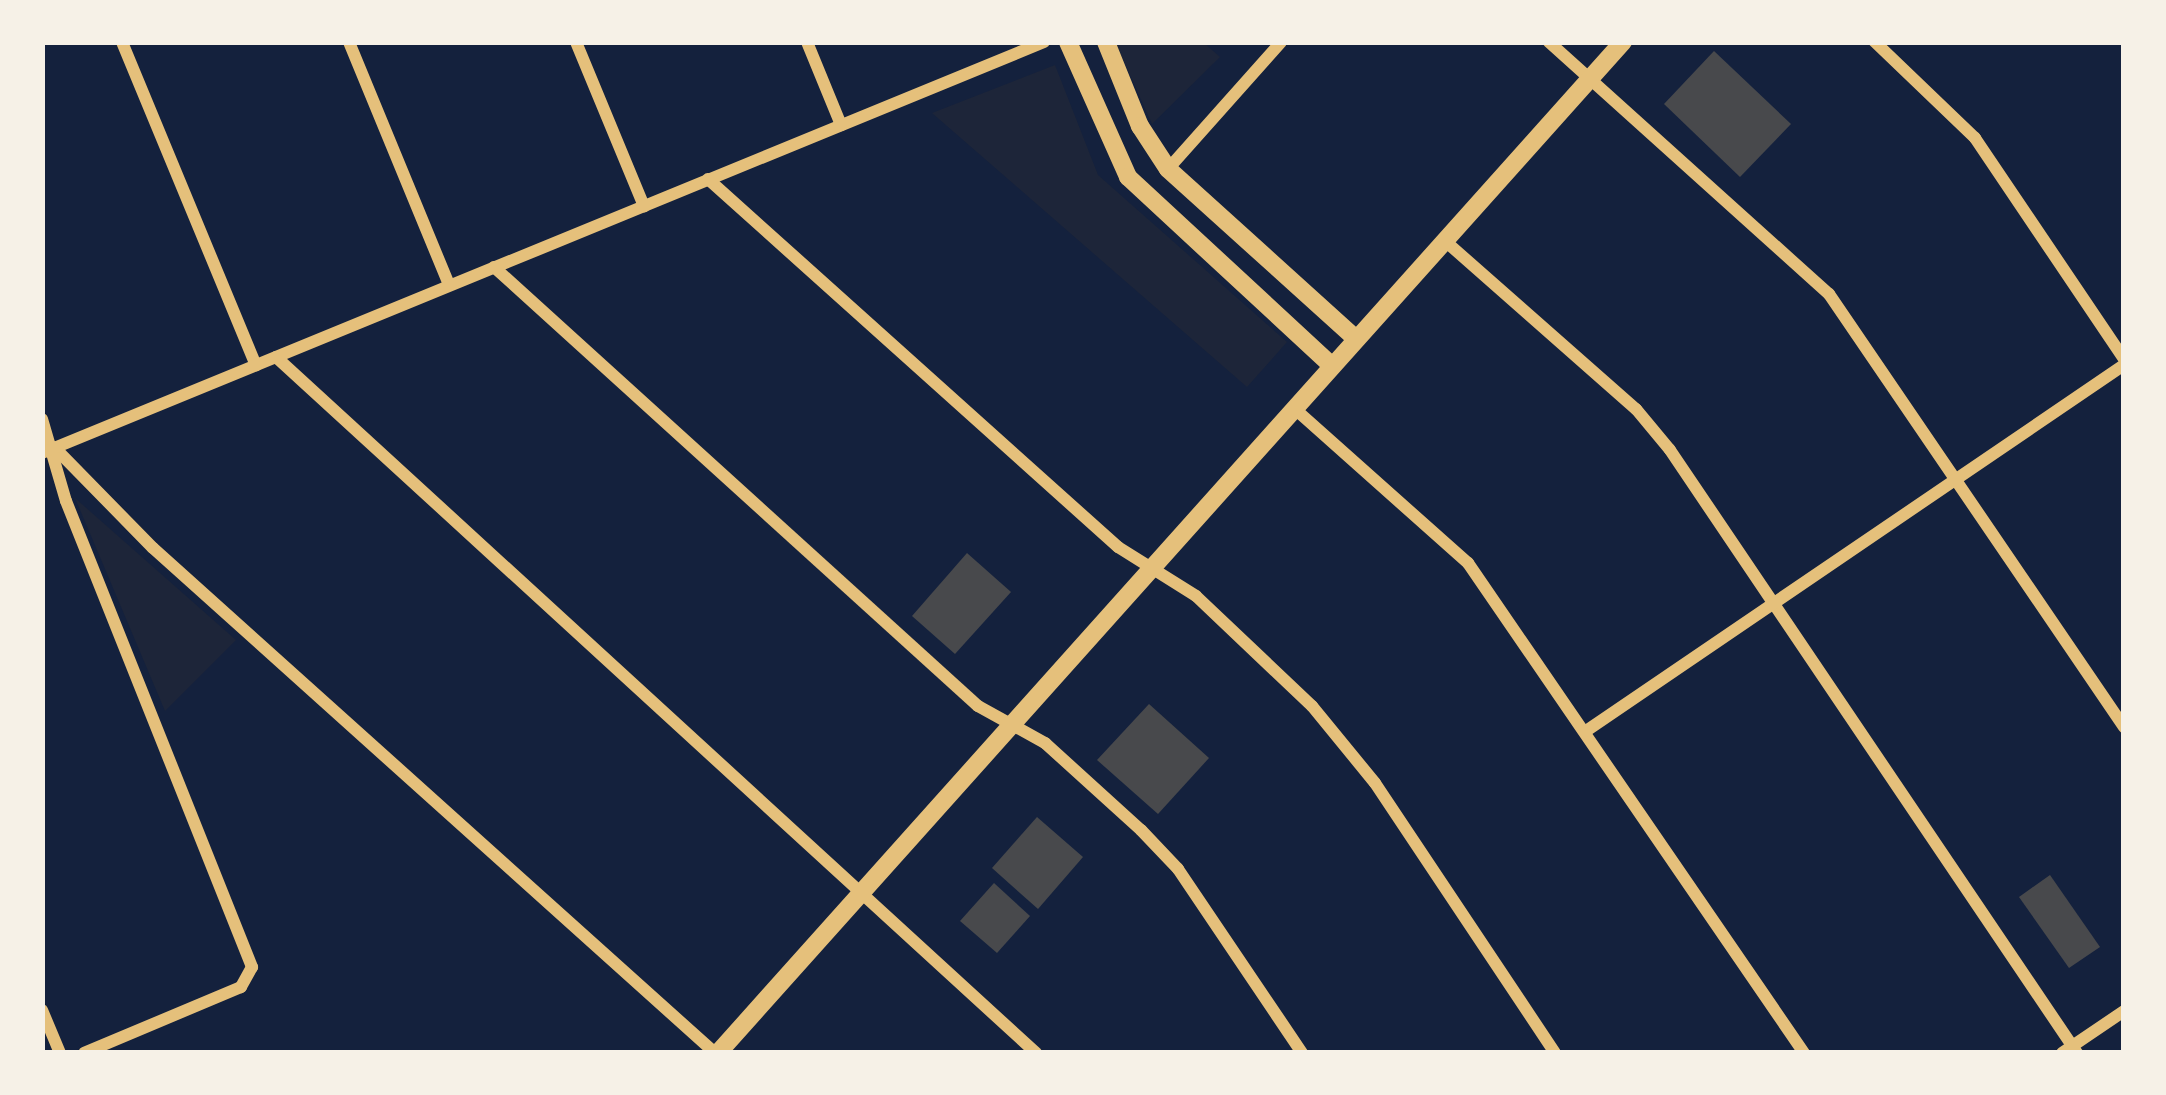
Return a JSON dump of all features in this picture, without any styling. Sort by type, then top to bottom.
[{"type":"street","points":[[122,42],[256,365]]},
{"type":"street","points":[[349,42],[449,286]]},
{"type":"street","points":[[577,42],[644,206]]},
{"type":"street","points":[[807,42],[841,125]]},
{"type":"street","points":[[48,450],[1043,42]]},
{"type":"street","points":[[1068,42],[1128,177],[1333,366]]},
{"type":"street","points":[[1106,42],[1168,169],[1356,339]]},
{"type":"street","points":[[1168,169],[1281,42]]},
{"type":"street","points":[[1549,42],[1829,294],[2124,727]]},
{"type":"street","points":[[48,450],[717,1053],[1623,42]]},
{"type":"street","points":[[1586,731],[2124,362],[1975,138],[1875,42]]},
{"type":"street","points":[[708,179],[1118,547],[1196,596],[1346,744],[1555,1053]]},
{"type":"street","points":[[1444,240],[1636,410],[1774,603],[2070,1051],[2124,1011]]},
{"type":"street","points":[[494,267],[979,706],[1045,743],[1178,869],[1302,1053]]},
{"type":"street","points":[[276,356],[864,888],[1036,1053]]},
{"type":"street","points":[[1295,409],[1468,562],[1804,1053]]},
{"type":"street","points":[[42,418],[65,501],[252,967],[250,980],[84,1053]]},
{"type":"street","points":[[42,1010],[60,1053]]},
{"type":"shaded area","points":[[1115,42],[1203,42],[1220,57],[1152,124]]},
{"type":"shaded area","points":[[1055,65],[1098,175],[1287,342],[1247,387],[932,113]]},
{"type":"shaded area","points":[[75,498],[236,640],[165,711]]},
{"type":"building","points":[[1714,51],[1791,124],[1740,177],[1664,104]]},
{"type":"building","points":[[967,553],[1011,592],[955,654],[912,616]]},
{"type":"building","points":[[1149,704],[1209,758],[1158,814],[1097,760]]},
{"type":"building","points":[[1037,817],[1083,857],[1038,909],[992,868]]},
{"type":"building","points":[[2050,875],[2100,947],[2069,968],[2019,897]]},
{"type":"building","points":[[994,883],[1030,916],[997,953],[960,921]]}]
